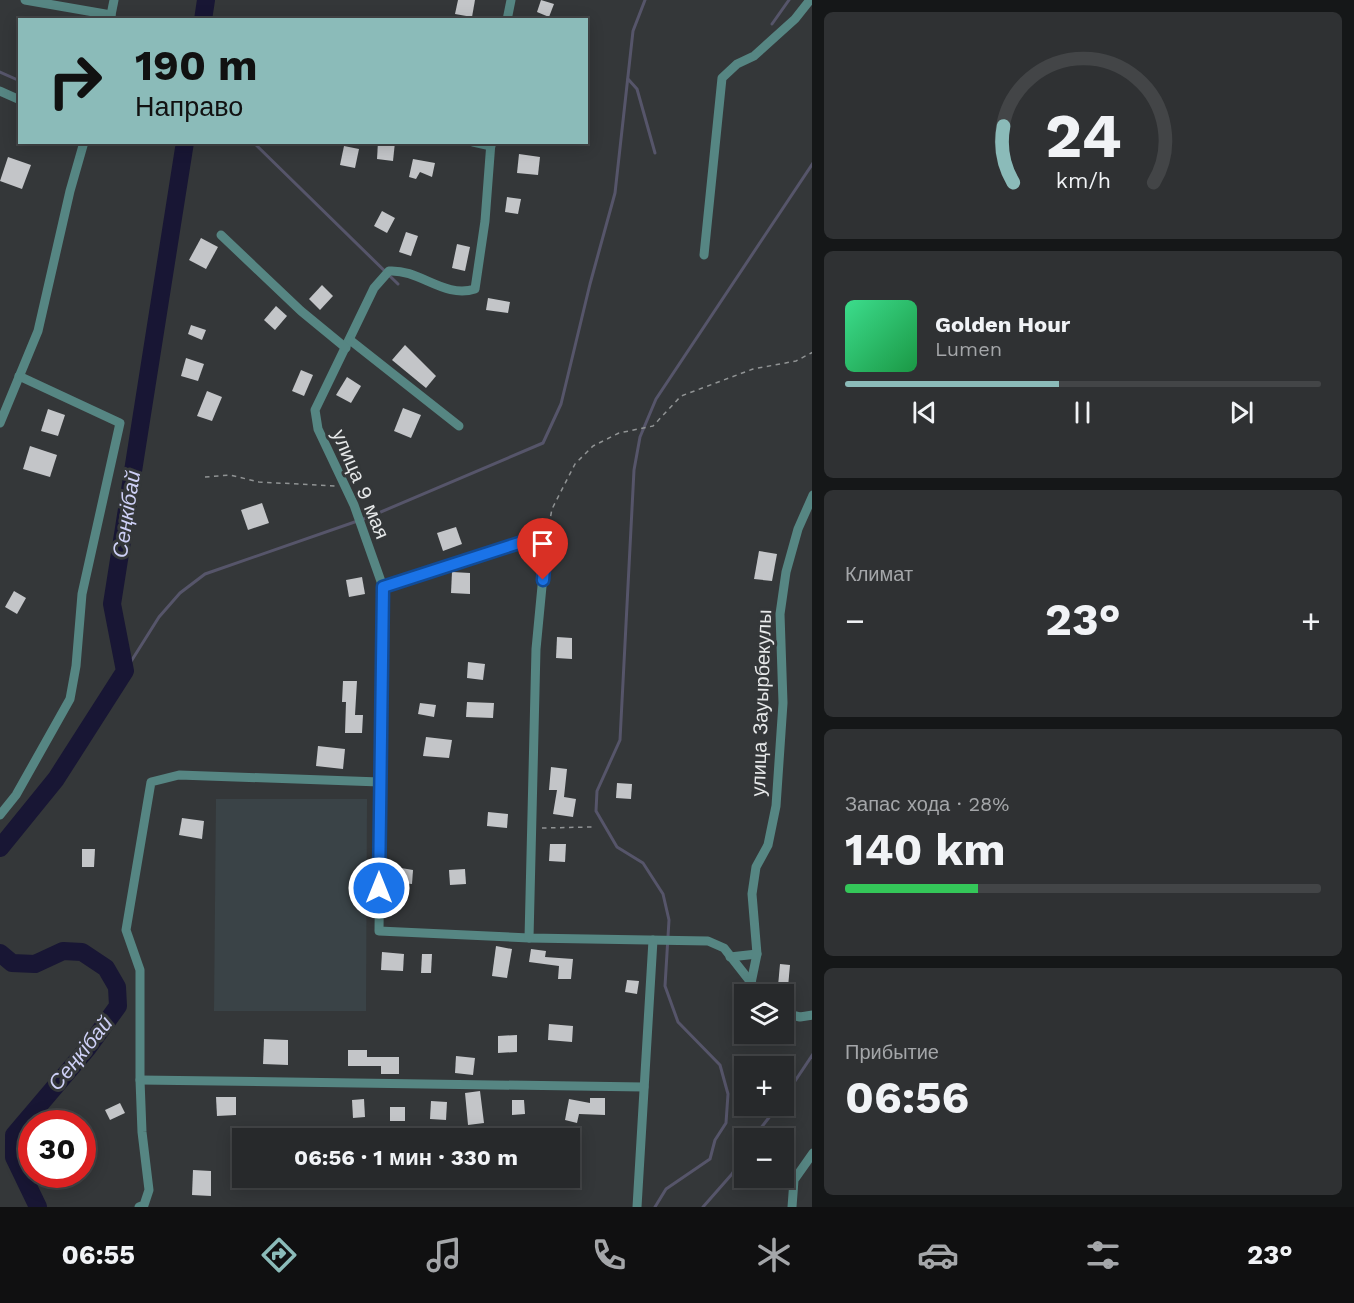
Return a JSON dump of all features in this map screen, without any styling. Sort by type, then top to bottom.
[{"type":"street","points":[[25,0],[110,17],[114,0]]},
{"type":"street","points":[[507,18],[511,0]]},
{"type":"street","points":[[704,255],[722,78],[737,64],[754,56],[795,19],[810,0]]},
{"type":"street","points":[[0,91],[18,99]]},
{"type":"street","points":[[0,423],[38,331],[70,191],[83,144]]},
{"type":"street","name":"улица 9 мая","points":[[491,144],[485,221],[475,289],[463,293],[447,290],[402,270],[389,271],[374,288],[315,411],[318,429],[354,505],[383,587],[379,931],[529,938]]},
{"type":"street","points":[[221,235],[301,311],[459,426]]},
{"type":"street","points":[[0,815],[16,795],[70,699],[76,666],[82,594],[120,423],[19,376]]},
{"type":"street","name":"улица Зауырбекулы","points":[[751,983],[758,954],[752,894],[756,867],[768,845],[776,806],[783,703],[780,614],[786,572],[795,540],[812,498]]},
{"type":"street","points":[[383,587],[547,534],[536,649],[529,938],[708,941],[724,948],[751,983]]},
{"type":"street","points":[[143,1206],[149,1190],[142,1132],[140,1080],[141,970],[126,930],[151,782],[179,775],[380,783]]},
{"type":"street","points":[[637,1207],[653,940]]},
{"type":"street","points":[[730,957],[758,954]]},
{"type":"street","points":[[794,1016],[812,1015]]},
{"type":"street","points":[[140,1080],[644,1087]]},
{"type":"street","points":[[792,1207],[794,1180],[812,1154]]},
{"type":"path","points":[[547,534],[552,509],[575,464],[592,446],[619,433],[653,426],[681,396],[753,369],[796,361],[812,353]]},
{"type":"path","points":[[204,477],[230,475],[259,482],[345,487]]},
{"type":"path","points":[[532,829],[592,827]]},
{"type":"shaded area","points":[[216,799],[367,799],[366,1011],[214,1011]]},
{"type":"building","points":[[458,0],[475,0],[472,17],[455,14]]},
{"type":"building","points":[[541,0],[554,4],[549,17],[537,12]]},
{"type":"building","points":[[378,144],[395,144],[393,161],[377,159]]},
{"type":"building","points":[[344,146],[359,149],[355,168],[340,165]]},
{"type":"building","points":[[519,154],[540,157],[538,175],[517,173]]},
{"type":"building","points":[[8,157],[31,165],[22,189],[0,181]]},
{"type":"building","points":[[413,159],[435,163],[432,177],[420,172],[416,179],[409,177]]},
{"type":"building","points":[[507,197],[521,199],[518,214],[505,212]]},
{"type":"building","points":[[382,211],[395,218],[387,233],[374,226]]},
{"type":"building","points":[[406,232],[418,236],[411,256],[399,252]]},
{"type":"building","points":[[201,238],[218,247],[206,269],[189,260]]},
{"type":"building","points":[[457,244],[470,247],[465,271],[452,268]]},
{"type":"building","points":[[322,285],[333,296],[320,310],[309,299]]},
{"type":"building","points":[[488,298],[510,302],[508,313],[486,310]]},
{"type":"building","points":[[276,306],[287,316],[275,330],[264,320]]},
{"type":"building","points":[[191,325],[206,330],[202,340],[188,334]]},
{"type":"building","points":[[405,345],[436,376],[426,388],[392,360]]},
{"type":"building","points":[[186,358],[204,364],[198,381],[181,376]]},
{"type":"building","points":[[301,370],[313,375],[304,396],[292,391]]},
{"type":"building","points":[[347,377],[361,386],[351,403],[336,395]]},
{"type":"building","points":[[207,391],[222,397],[212,421],[197,416]]},
{"type":"building","points":[[403,408],[421,415],[411,438],[394,431]]},
{"type":"building","points":[[48,409],[65,415],[58,436],[41,431]]},
{"type":"building","points":[[30,446],[57,455],[50,477],[23,469]]},
{"type":"building","points":[[262,503],[269,523],[248,530],[241,510]]},
{"type":"building","points":[[456,527],[462,544],[443,551],[437,533]]},
{"type":"building","points":[[759,551],[777,554],[772,581],[754,579]]},
{"type":"building","points":[[452,572],[470,573],[470,594],[451,593]]},
{"type":"building","points":[[362,577],[365,594],[349,597],[346,580]]},
{"type":"building","points":[[14,591],[26,598],[17,614],[5,607]]},
{"type":"building","points":[[557,637],[572,638],[572,659],[556,658]]},
{"type":"building","points":[[468,662],[485,664],[483,680],[467,678]]},
{"type":"building","points":[[343,681],[357,681],[355,715],[363,715],[362,733],[345,733],[346,702],[342,702]]},
{"type":"building","points":[[467,702],[494,703],[493,718],[466,717]]},
{"type":"building","points":[[420,703],[436,705],[434,717],[418,714]]},
{"type":"building","points":[[426,737],[452,740],[449,758],[423,756]]},
{"type":"building","points":[[318,746],[345,749],[343,769],[316,766]]},
{"type":"building","points":[[551,767],[567,769],[564,797],[576,799],[573,817],[553,814],[557,790],[549,790]]},
{"type":"building","points":[[617,783],[632,784],[631,799],[616,798]]},
{"type":"building","points":[[488,812],[508,814],[507,828],[487,826]]},
{"type":"building","points":[[182,818],[204,821],[202,839],[179,835]]},
{"type":"building","points":[[550,844],[566,844],[565,862],[549,861]]},
{"type":"building","points":[[82,849],[95,849],[94,867],[82,867]]},
{"type":"building","points":[[401,868],[413,870],[412,884],[400,883]]},
{"type":"building","points":[[465,869],[466,884],[450,885],[449,870]]},
{"type":"building","points":[[496,946],[512,949],[507,978],[492,976]]},
{"type":"building","points":[[531,949],[546,951],[545,957],[573,959],[571,979],[558,979],[559,966],[529,962]]},
{"type":"building","points":[[382,952],[404,954],[403,971],[381,970]]},
{"type":"building","points":[[422,954],[432,954],[431,973],[421,973]]},
{"type":"building","points":[[780,964],[790,965],[788,984],[778,984]]},
{"type":"building","points":[[627,980],[639,981],[637,994],[625,992]]},
{"type":"building","points":[[549,1024],[573,1026],[572,1042],[548,1040]]},
{"type":"building","points":[[517,1035],[517,1052],[498,1053],[498,1036]]},
{"type":"building","points":[[264,1039],[288,1040],[288,1065],[263,1064]]},
{"type":"building","points":[[348,1050],[367,1050],[367,1057],[399,1057],[399,1074],[381,1074],[381,1066],[348,1066]]},
{"type":"building","points":[[456,1056],[475,1058],[473,1075],[455,1073]]},
{"type":"building","points":[[480,1091],[484,1123],[468,1125],[465,1093]]},
{"type":"building","points":[[216,1097],[236,1097],[236,1115],[217,1116]]},
{"type":"building","points":[[590,1098],[605,1098],[605,1115],[579,1114],[577,1123],[565,1120],[569,1099],[590,1103]]},
{"type":"building","points":[[364,1099],[365,1117],[353,1118],[352,1100]]},
{"type":"building","points":[[512,1100],[524,1100],[525,1114],[512,1115]]},
{"type":"building","points":[[431,1101],[447,1102],[446,1120],[430,1119]]},
{"type":"building","points":[[120,1103],[125,1113],[110,1120],[105,1110]]},
{"type":"building","points":[[390,1107],[405,1107],[405,1121],[390,1121]]},
{"type":"building","points":[[193,1170],[211,1171],[211,1196],[192,1195]]},
{"type":"waterway","name":"Сеңкібай","points":[[203,18],[206,0]]},
{"type":"waterway","points":[[125,671],[159,617],[180,593],[205,574],[369,517],[543,443],[561,404],[615,193],[633,31],[645,0]]},
{"type":"waterway","points":[[772,24],[789,0]]},
{"type":"waterway","points":[[0,72],[18,80]]},
{"type":"waterway","points":[[628,79],[637,89],[655,153]]},
{"type":"waterway","name":"Сеңкібай","points":[[0,848],[56,779],[125,671],[112,604],[185,144]]},
{"type":"waterway","points":[[255,144],[398,284]]},
{"type":"waterway","points":[[655,1207],[666,1189],[710,1159],[715,1140],[726,1123],[728,1094],[720,1065],[678,1022],[665,986],[669,920],[663,894],[643,863],[617,847],[596,811],[597,791],[620,740],[634,470],[640,437],[656,399],[812,165]]},
{"type":"waterway","name":"Сеңкібай","points":[[0,953],[12,963],[35,964],[63,951],[82,952],[106,968],[117,987],[118,1006],[87,1049],[14,1135],[14,1157],[38,1207]]},
{"type":"waterway","points":[[794,1082],[812,1056]]},
{"type":"waterway","points":[[761,1128],[770,1116]]},
{"type":"waterway","points":[[703,1207],[734,1171]]},
{"type":"route","points":[[379,888],[383,587],[547,534],[543,580]]}]
